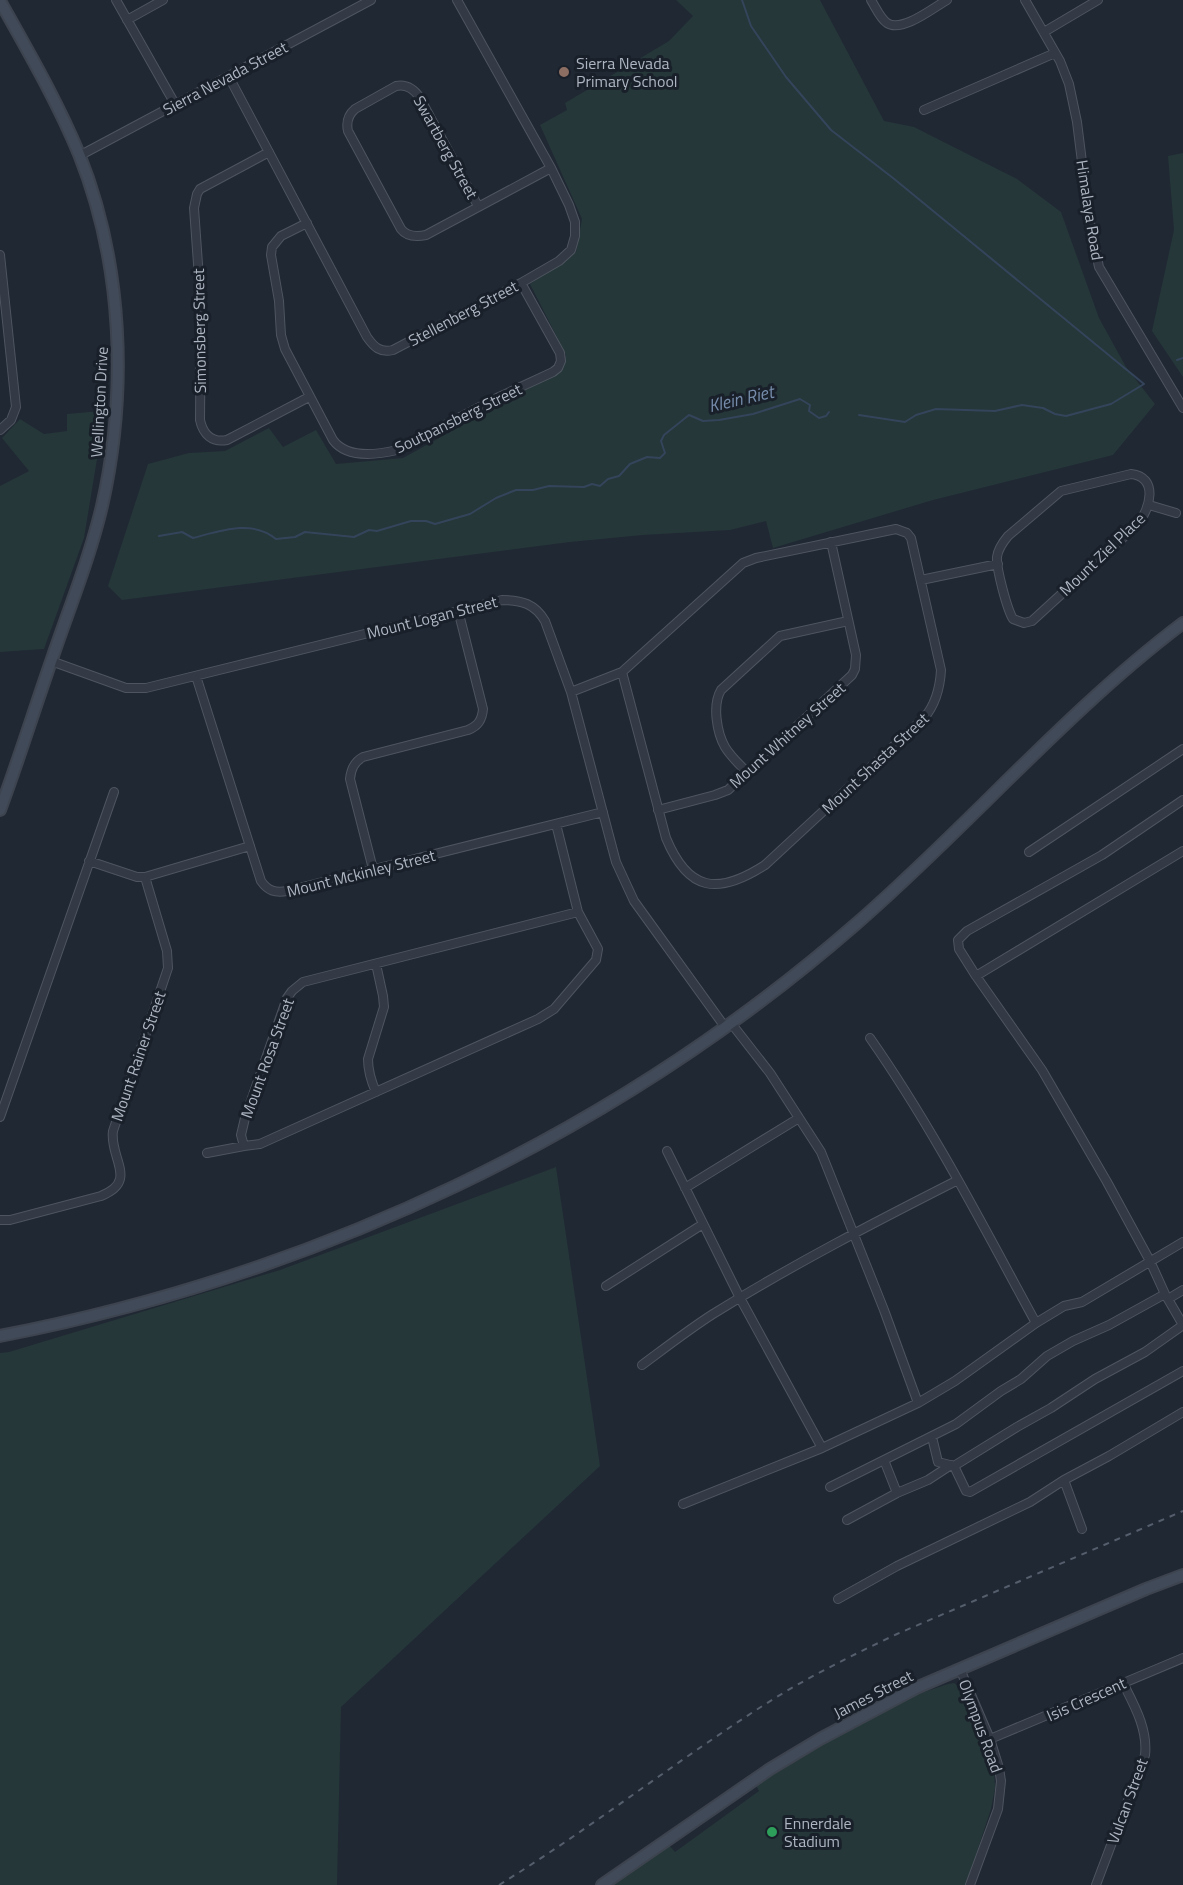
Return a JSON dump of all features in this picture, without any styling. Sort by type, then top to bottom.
[{"type":"street","points":[[116,0],[175,105]]},
{"type":"street","points":[[127,20],[163,0]]},
{"type":"street","name":"Sierra Nevada Street","points":[[79,156],[371,0]]},
{"type":"street","name":"Stellenberg Street","points":[[229,77],[367,337],[372,345],[384,351],[396,348],[521,283],[565,256],[571,250],[574,240],[575,222],[551,168],[457,0]]},
{"type":"street","points":[[871,0],[882,19],[888,24],[897,26],[907,24],[946,0]]},
{"type":"street","name":"Himalaya Road","points":[[1025,0],[1056,53],[1069,84],[1089,218],[1099,267],[1183,408]]},
{"type":"street","points":[[1044,32],[1098,0]]},
{"type":"street","name":"Wellington Drive","points":[[0,2],[47,87],[79,156],[97,211],[111,274],[117,338],[118,387],[115,435],[102,507],[90,549],[1,803]]},
{"type":"street","points":[[924,110],[1056,53]]},
{"type":"street","name":"Swartberg Street","points":[[478,206],[420,98],[412,88],[396,86],[351,112],[347,121],[348,131],[401,228],[413,237],[426,235],[551,168]]},
{"type":"street","name":"Simonsberg Street","points":[[269,152],[205,186],[196,194],[194,208],[201,306],[201,426],[213,439],[227,440],[309,397]]},
{"type":"street","name":"Soutpansberg Street","points":[[308,223],[275,240],[272,247],[271,255],[279,301],[282,342],[333,440],[341,449],[354,454],[389,452],[413,443],[499,397],[545,377],[558,368],[561,356],[521,283]]},
{"type":"street","points":[[0,255],[4,332],[16,407],[11,420],[0,430]]},
{"type":"street","name":"Mount Ziel Place","points":[[1135,474],[1148,486],[1149,505],[1138,524],[1032,621],[1019,622],[1010,615],[998,564],[999,551],[1008,536],[1061,491],[1135,474]]},
{"type":"street","points":[[1149,505],[1176,513]]},
{"type":"street","name":"Mount Shasta Street","points":[[571,692],[621,672],[743,563],[756,558],[896,529],[903,531],[911,538],[941,670],[939,691],[932,709],[915,728],[765,866],[716,885],[699,882],[688,873],[670,848],[621,672]]},
{"type":"street","name":"Mount Whitney Street","points":[[658,810],[729,790],[852,675],[856,655],[831,542]]},
{"type":"street","points":[[921,580],[998,564]]},
{"type":"street","name":"Mount Logan Street","points":[[51,661],[126,688],[146,687],[502,600],[524,602],[540,612],[571,692],[616,862],[627,887],[662,940],[728,1025],[770,1073],[821,1152],[884,1310],[918,1403]]},
{"type":"street","points":[[373,869],[351,779],[353,766],[363,758],[474,728],[482,719],[483,709],[458,610]]},
{"type":"street","points":[[748,773],[723,744],[716,710],[717,698],[721,690],[777,638],[848,621]]},
{"type":"street","points":[[0,1336],[100,1314],[205,1285],[273,1263],[384,1219],[451,1188],[569,1127],[728,1025],[816,958],[920,866],[1122,671],[1183,622]]},
{"type":"street","name":"Mount Mckinley Street","points":[[196,676],[261,881],[267,889],[274,892],[287,891],[603,812]]},
{"type":"street","points":[[1029,852],[1183,749]]},
{"type":"street","points":[[0,1117],[114,792]]},
{"type":"street","points":[[847,1520],[897,1493],[928,1480],[1017,1426],[1052,1408],[1095,1379],[1144,1352],[1183,1325],[1166,1297],[1150,1261],[1107,1182],[1042,1070],[976,976],[959,948],[958,940],[962,935],[1102,855],[1183,800]]},
{"type":"street","name":"Mount Rosa Street","points":[[556,824],[578,912],[596,942],[597,955],[596,960],[554,1009],[538,1019],[260,1144],[244,1146],[241,1135],[245,1118],[283,1008],[292,990],[303,982],[578,912]]},
{"type":"street","points":[[89,861],[137,877],[145,877],[250,846]]},
{"type":"street","points":[[976,976],[1183,851]]},
{"type":"street","name":"Mount Rainer Street","points":[[0,1220],[10,1220],[101,1196],[114,1190],[118,1184],[120,1174],[112,1142],[113,1131],[168,968],[167,951],[145,877]]},
{"type":"street","points":[[376,964],[384,1007],[368,1059],[370,1078],[376,1092]]},
{"type":"street","points":[[870,1038],[896,1074],[958,1180],[1036,1323]]},
{"type":"street","points":[[685,1188],[799,1118]]},
{"type":"street","points":[[207,1153],[244,1146]]},
{"type":"street","points":[[667,1151],[740,1298],[822,1448]]},
{"type":"street","points":[[642,1365],[711,1315],[740,1298],[853,1234],[958,1180]]},
{"type":"street","points":[[606,1286],[703,1224]]},
{"type":"street","points":[[683,1504],[822,1448],[918,1403],[955,1381],[1036,1323],[1064,1306],[1082,1302],[1183,1242]]},
{"type":"street","points":[[830,1487],[956,1424],[1021,1379],[1047,1356],[1073,1341],[1183,1290]]},
{"type":"street","points":[[932,1437],[938,1462],[952,1466],[966,1491],[971,1492],[1183,1371]]},
{"type":"street","points":[[838,1599],[897,1566],[1030,1502],[1183,1412]]},
{"type":"street","points":[[884,1460],[897,1493]]},
{"type":"street","points":[[1064,1480],[1082,1529]]},
{"type":"street","name":"James Street","points":[[602,1885],[780,1763],[885,1704],[960,1669],[1183,1575]]},
{"type":"street","name":"Isis Crescent","points":[[990,1739],[1183,1658]]},
{"type":"street","name":"Olympus Road","points":[[960,1669],[990,1739],[1001,1781],[998,1809],[970,1885]]},
{"type":"street","name":"Vulcan Street","points":[[1096,1885],[1145,1755],[1146,1744],[1143,1730],[1123,1683]]},
{"type":"shaded area","points":[[676,0],[820,0],[884,121],[914,127],[1017,179],[1061,212],[1099,318],[1126,367],[1155,404],[1113,455],[933,500],[773,548],[766,521],[730,530],[570,542],[122,600],[108,586],[148,464],[189,453],[225,451],[269,428],[283,447],[316,430],[336,464],[403,458],[560,371],[566,355],[530,284],[576,252],[582,219],[540,125],[567,110],[565,103],[669,41],[693,16]]},
{"type":"shaded area","points":[[1183,153],[1183,377],[1152,331],[1174,230],[1168,156]]},
{"type":"shaded area","points":[[100,411],[100,441],[84,538],[44,649],[0,652],[0,486],[29,471],[2,438],[20,419],[44,434],[67,431],[67,414]]},
{"type":"shaded area","points":[[556,1167],[600,1466],[341,1707],[337,1885],[0,1885],[0,1353],[280,1270]]},
{"type":"shaded area","points":[[954,1683],[961,1688],[994,1768],[995,1788],[991,1809],[966,1885],[609,1885],[669,1845],[675,1852],[759,1791],[756,1785],[798,1758],[915,1695]]},
{"type":"waterway","points":[[742,0],[751,26],[786,77],[831,130],[1144,384],[1111,404],[1066,416],[1043,408],[1022,405],[995,411],[936,409],[916,415],[905,422],[859,415]]},
{"type":"waterway","name":"Klein Riet","points":[[1177,360],[1183,358]]},
{"type":"waterway","name":"Klein Riet","points":[[159,536],[182,532],[193,538],[225,530],[246,528],[257,529],[276,539],[295,537],[305,532],[354,537],[369,530],[377,531],[411,521],[426,521],[435,524],[470,514],[496,498],[516,490],[533,490],[549,486],[584,487],[592,484],[600,486],[608,479],[619,476],[630,464],[647,457],[660,458],[665,453],[661,441],[664,435],[689,415],[703,421],[719,420],[753,414],[800,399],[810,405],[809,411],[819,418],[826,416],[829,412]]},
{"type":"railway","points":[[499,1885],[569,1840],[705,1744],[805,1681],[897,1634],[1183,1511]]},
{"type":"place","name":"Sierra Nevada Primary School","points":[[564,72]]},
{"type":"place","name":"Ennerdale Stadium","points":[[772,1832]]}]
